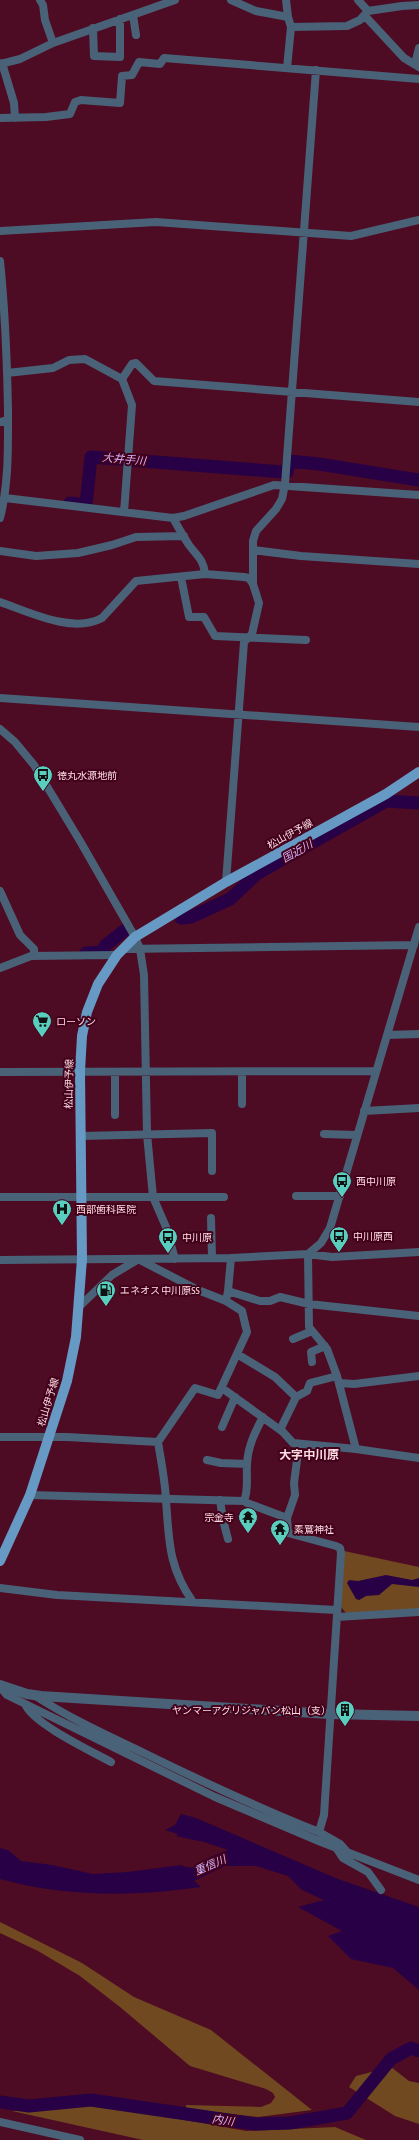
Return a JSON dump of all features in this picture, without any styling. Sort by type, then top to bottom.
[{"type":"main road","name":"松山伊予線","points":[[1,1556],[30,1494],[50,1436],[72,1360],[80,1306],[82,1259],[80,1072],[82,1036],[87,1012],[98,984],[120,952],[135,938],[226,882],[386,794],[419,772]]},
{"type":"street","points":[[40,0],[53,43]]},
{"type":"street","points":[[15,118],[14,103],[1,63],[20,58],[53,43],[93,28],[175,0]]},
{"type":"street","points":[[231,0],[256,11],[288,17]]},
{"type":"street","points":[[286,0],[291,27],[287,68]]},
{"type":"street","points":[[358,0],[367,14],[404,58],[417,66],[419,48]]},
{"type":"street","points":[[291,27],[347,26],[367,14],[402,6],[419,5]]},
{"type":"street","points":[[133,15],[136,35]]},
{"type":"street","points":[[93,28],[94,56],[120,57],[120,19]]},
{"type":"street","points":[[0,118],[70,114],[76,102],[81,100],[120,103],[122,76],[132,75],[139,62],[160,64],[164,58],[419,79]]},
{"type":"street","points":[[226,882],[244,642],[255,624],[259,603],[253,584],[253,550],[256,531],[279,504],[285,484],[316,70]]},
{"type":"street","points":[[0,231],[156,222],[351,236],[419,220]]},
{"type":"street","points":[[0,266],[7,373],[4,421],[5,498],[0,518]]},
{"type":"street","points":[[7,373],[53,368],[65,362],[78,359],[90,361],[104,371],[122,379],[132,405],[124,512]]},
{"type":"street","points":[[122,379],[132,364],[136,364],[154,381],[419,402]]},
{"type":"street","points":[[5,498],[173,518],[184,516],[274,484],[419,494]]},
{"type":"street","points":[[173,518],[184,536],[201,558],[204,564],[205,574]]},
{"type":"street","points":[[0,551],[36,556],[78,552],[112,545],[136,537],[184,536]]},
{"type":"street","points":[[253,550],[301,556],[419,564]]},
{"type":"street","points":[[0,602],[69,623],[88,623],[102,618],[136,581],[205,574],[244,577],[248,578],[253,584]]},
{"type":"street","points":[[181,577],[189,617],[204,617],[215,636],[249,636],[306,640]]},
{"type":"street","points":[[0,698],[419,727]]},
{"type":"street","points":[[0,729],[15,742],[34,765],[140,949],[144,974],[147,1134],[153,1197],[166,1227],[175,1259]]},
{"type":"street","points":[[0,891],[20,935],[32,947],[34,954]]},
{"type":"street","points":[[308,1254],[321,1243],[326,1236],[340,1196],[419,927]]},
{"type":"street","points":[[0,968],[34,954],[120,952],[140,949],[414,945]]},
{"type":"street","points":[[387,1035],[419,1034]]},
{"type":"street","points":[[0,1072],[376,1071]]},
{"type":"street","points":[[115,1072],[115,1115]]},
{"type":"street","points":[[242,1072],[242,1104]]},
{"type":"street","points":[[364,1111],[419,1108]]},
{"type":"street","points":[[81,1136],[212,1133],[212,1171]]},
{"type":"street","points":[[324,1134],[357,1135]]},
{"type":"street","points":[[296,1196],[340,1196]]},
{"type":"street","points":[[0,1197],[224,1197]]},
{"type":"street","points":[[211,1218],[212,1258]]},
{"type":"street","points":[[0,1260],[231,1258],[308,1254],[332,1256],[419,1252]]},
{"type":"street","points":[[308,1254],[308,1322],[312,1331],[325,1346],[338,1379],[356,1449]]},
{"type":"street","points":[[226,1301],[231,1258]]},
{"type":"street","points":[[138,1259],[198,1290],[226,1301],[242,1311],[247,1332],[218,1395],[195,1388],[158,1442],[166,1500],[168,1543],[185,1591],[193,1602]]},
{"type":"street","points":[[80,1306],[112,1275],[138,1259]]},
{"type":"street","points":[[228,1291],[260,1301],[270,1301],[280,1297],[309,1304],[419,1316]]},
{"type":"street","points":[[293,1339],[312,1331]]},
{"type":"street","points":[[312,1362],[311,1352],[325,1346]]},
{"type":"street","points":[[237,1354],[275,1377],[296,1397]]},
{"type":"street","points":[[280,1430],[296,1397],[307,1391],[310,1383],[338,1379],[354,1384],[419,1376]]},
{"type":"street","points":[[222,1388],[280,1430],[293,1444],[356,1449],[419,1458]]},
{"type":"street","points":[[222,1427],[235,1397]]},
{"type":"street","points":[[244,1501],[247,1493],[247,1464],[253,1436],[262,1417]]},
{"type":"street","points":[[0,1437],[50,1436],[158,1442]]},
{"type":"street","points":[[299,1445],[294,1483],[295,1496],[287,1518],[286,1529],[291,1534],[340,1548],[341,1553],[324,1814],[318,1832]]},
{"type":"street","points":[[207,1460],[221,1463],[247,1464]]},
{"type":"street","points":[[30,1494],[166,1500],[244,1501],[287,1518]]},
{"type":"street","points":[[220,1500],[228,1539]]},
{"type":"street","points":[[0,1588],[57,1595],[193,1602],[337,1614],[419,1612]]},
{"type":"street","points":[[0,1686],[33,1695],[330,1714],[419,1716]]},
{"type":"street","points":[[0,1686],[7,1695],[214,1797],[337,1849],[419,1880]]},
{"type":"street","points":[[33,1695],[61,1713],[154,1758],[228,1793],[318,1832],[340,1844],[348,1853]]},
{"type":"street","points":[[25,1704],[28,1710],[44,1723],[111,1762]]},
{"type":"street","points":[[337,1849],[343,1858],[368,1872],[381,1890]]},
{"type":"street","points":[[0,2122],[80,2140]]},
{"type":"shaded area","points":[[344,1551],[419,1567],[419,1609],[346,1613],[340,1606]]},
{"type":"shaded area","points":[[0,1922],[82,1963],[134,1997],[211,2030],[312,2110],[258,2117],[186,2109],[186,2105],[261,2107],[271,2103],[275,2097],[273,2093],[266,2089],[190,2066],[120,2007],[80,1976],[38,1951],[0,1933]]},
{"type":"shaded area","points":[[391,2067],[409,2081],[419,2083],[419,2124],[395,2116],[349,2087],[356,2076]]},
{"type":"shaded area","points":[[92,2103],[246,2131],[335,2127],[366,2140],[143,2140],[12,2111],[73,2107]]},
{"type":"water","points":[[386,1575],[412,1580],[419,1578],[419,1587],[392,1584],[379,1595],[366,1596],[359,1600],[356,1599],[347,1583],[349,1580],[358,1581]]},
{"type":"water","name":"重信川","points":[[181,1814],[196,1818],[338,1879],[419,1907],[419,1990],[393,1968],[351,1959],[328,1936],[342,1931],[298,1907],[324,1900],[302,1890],[288,1876],[256,1866],[225,1866],[194,1881],[201,1887],[125,1894],[100,1894],[49,1889],[0,1879],[0,1848],[8,1850],[21,1861],[52,1865],[93,1874],[128,1872],[181,1865],[185,1867],[192,1867],[212,1856],[228,1850],[204,1842],[176,1836],[178,1834],[165,1830],[175,1825]]},
{"type":"waterway","name":"大井手川","points":[[70,503],[86,505],[91,457],[283,472]]},
{"type":"waterway","name":"大井手川","points":[[287,472],[289,461],[319,464],[419,480]]},
{"type":"waterway","name":"国近川","points":[[181,918],[191,917],[230,899],[258,873],[386,801],[419,803]]},
{"type":"waterway","name":"国近川","points":[[86,953],[102,952],[106,945],[125,930]]},
{"type":"waterway","name":"内川","points":[[0,2102],[29,2106],[91,2100],[255,2124],[290,2123],[347,2113],[391,2059],[411,2048],[419,2051]]},
{"type":"place","name":"徳丸水源地前","points":[[43,792]]},
{"type":"place","name":"ローソン","points":[[42,1038]]},
{"type":"place","name":"西中川原","points":[[342,1198]]},
{"type":"place","name":"西部歯科医院","points":[[62,1226]]},
{"type":"place","name":"中川原西","points":[[339,1253]]},
{"type":"place","name":"中川原","points":[[168,1254]]},
{"type":"place","name":"エネオス 中川原SS","points":[[106,1307]]},
{"type":"place","name":"宗金寺","points":[[248,1534]]},
{"type":"place","name":"素鷲神社","points":[[280,1546]]},
{"type":"place","name":"ヤンマーアグリジャパン松山（支）","points":[[345,1727]]},
{"type":"district","name":"大字中川原","points":[[309,1455]]}]
